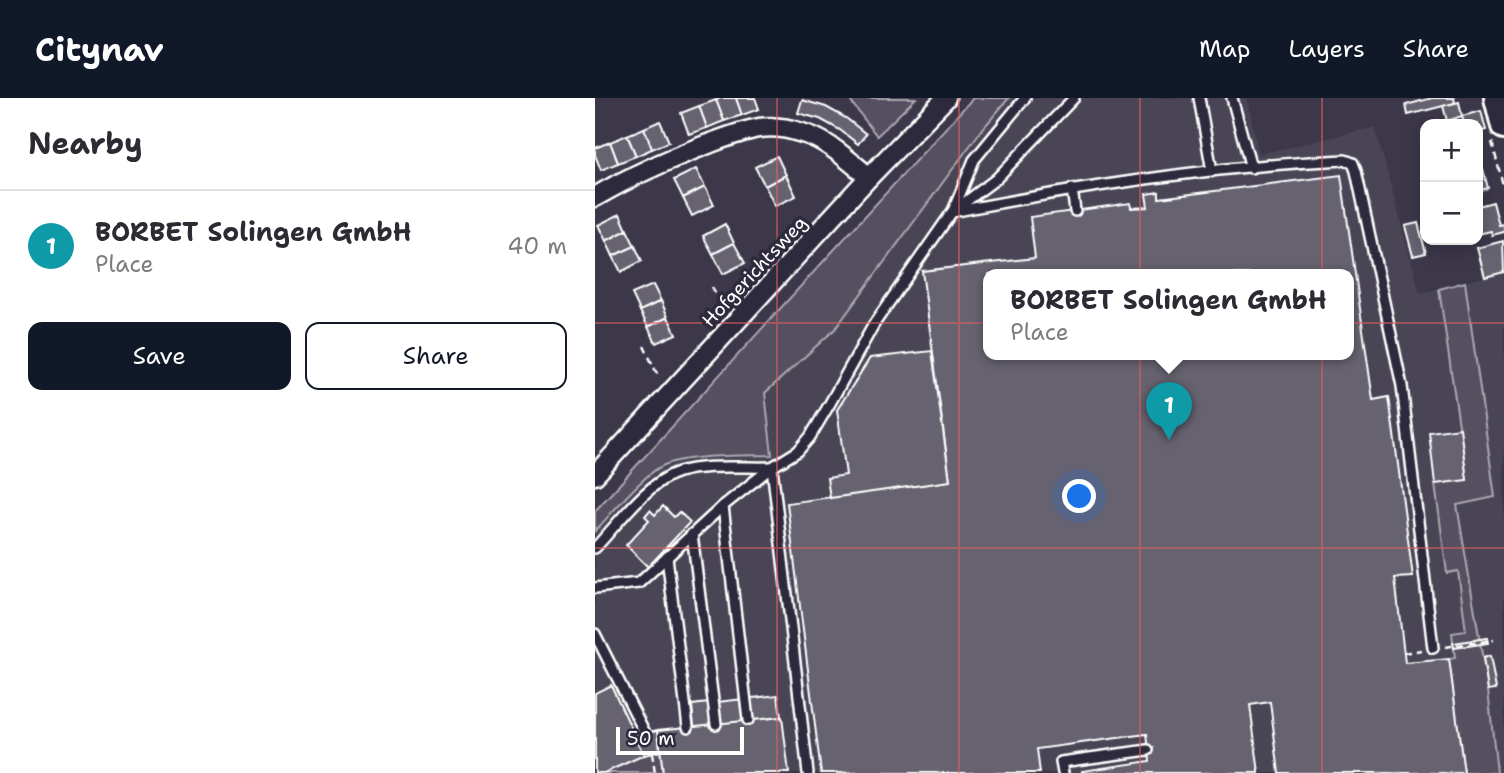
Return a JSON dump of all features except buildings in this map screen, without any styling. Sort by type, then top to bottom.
[{"type":"main road","points":[[1497,98],[1504,126]]},
{"type":"street","name":"Hofgerichtsweg","points":[[595,475],[869,177],[946,98]]},
{"type":"street","points":[[595,197],[626,179],[683,154],[730,136],[761,128],[787,129],[811,135],[831,146],[869,177]]},
{"type":"lane","points":[[595,588],[639,583],[723,506],[772,467],[798,451],[810,437],[874,324],[952,212],[974,160],[1025,98]]},
{"type":"lane","points":[[952,212],[996,179],[1074,98]]},
{"type":"lane","points":[[1199,98],[1212,172]]},
{"type":"lane","points":[[1232,98],[1251,168]]},
{"type":"lane","points":[[952,212],[1072,189],[1212,172],[1342,160],[1348,160],[1354,165],[1402,386],[1433,648]]},
{"type":"lane","points":[[1072,189],[1075,211]]},
{"type":"lane","points":[[595,548],[651,489],[678,472],[772,467]]},
{"type":"lane","points":[[772,467],[808,773]]},
{"type":"lane","points":[[723,506],[748,720]]},
{"type":"lane","points":[[692,534],[716,724]]},
{"type":"lane","points":[[667,557],[688,727]]},
{"type":"lane","points":[[595,634],[645,733]]},
{"type":"lane","points":[[1063,773],[1061,762],[1148,750]]},
{"type":"path","points":[[712,287],[731,327]]},
{"type":"path","points":[[644,346],[668,396]]},
{"type":"path","points":[[1404,653],[1494,640]]},
{"type":"path","points":[[652,753],[655,773]]},
{"type":"shaded area","points":[[848,98],[916,98],[877,136]]},
{"type":"shaded area","points":[[973,98],[1247,98],[1259,154],[1375,127],[1420,293],[1504,272],[1504,773],[595,773],[595,511]]},
{"type":"shaded area","points":[[973,98],[1009,98],[980,132],[835,329],[765,393],[772,455],[685,459],[662,466],[637,486],[595,531],[595,511]]},
{"type":"shaded area","points":[[1465,282],[1495,497],[1457,505],[1488,690],[1497,773],[1464,773],[1449,659],[1455,658],[1452,633],[1466,631],[1458,571],[1447,573],[1435,484],[1467,480],[1439,289]]},
{"type":"shaded area","points":[[660,751],[663,773],[604,773],[644,755]]},
{"type":"place","name":"BORBET Solingen GmbH","points":[[1169,440]]}]
